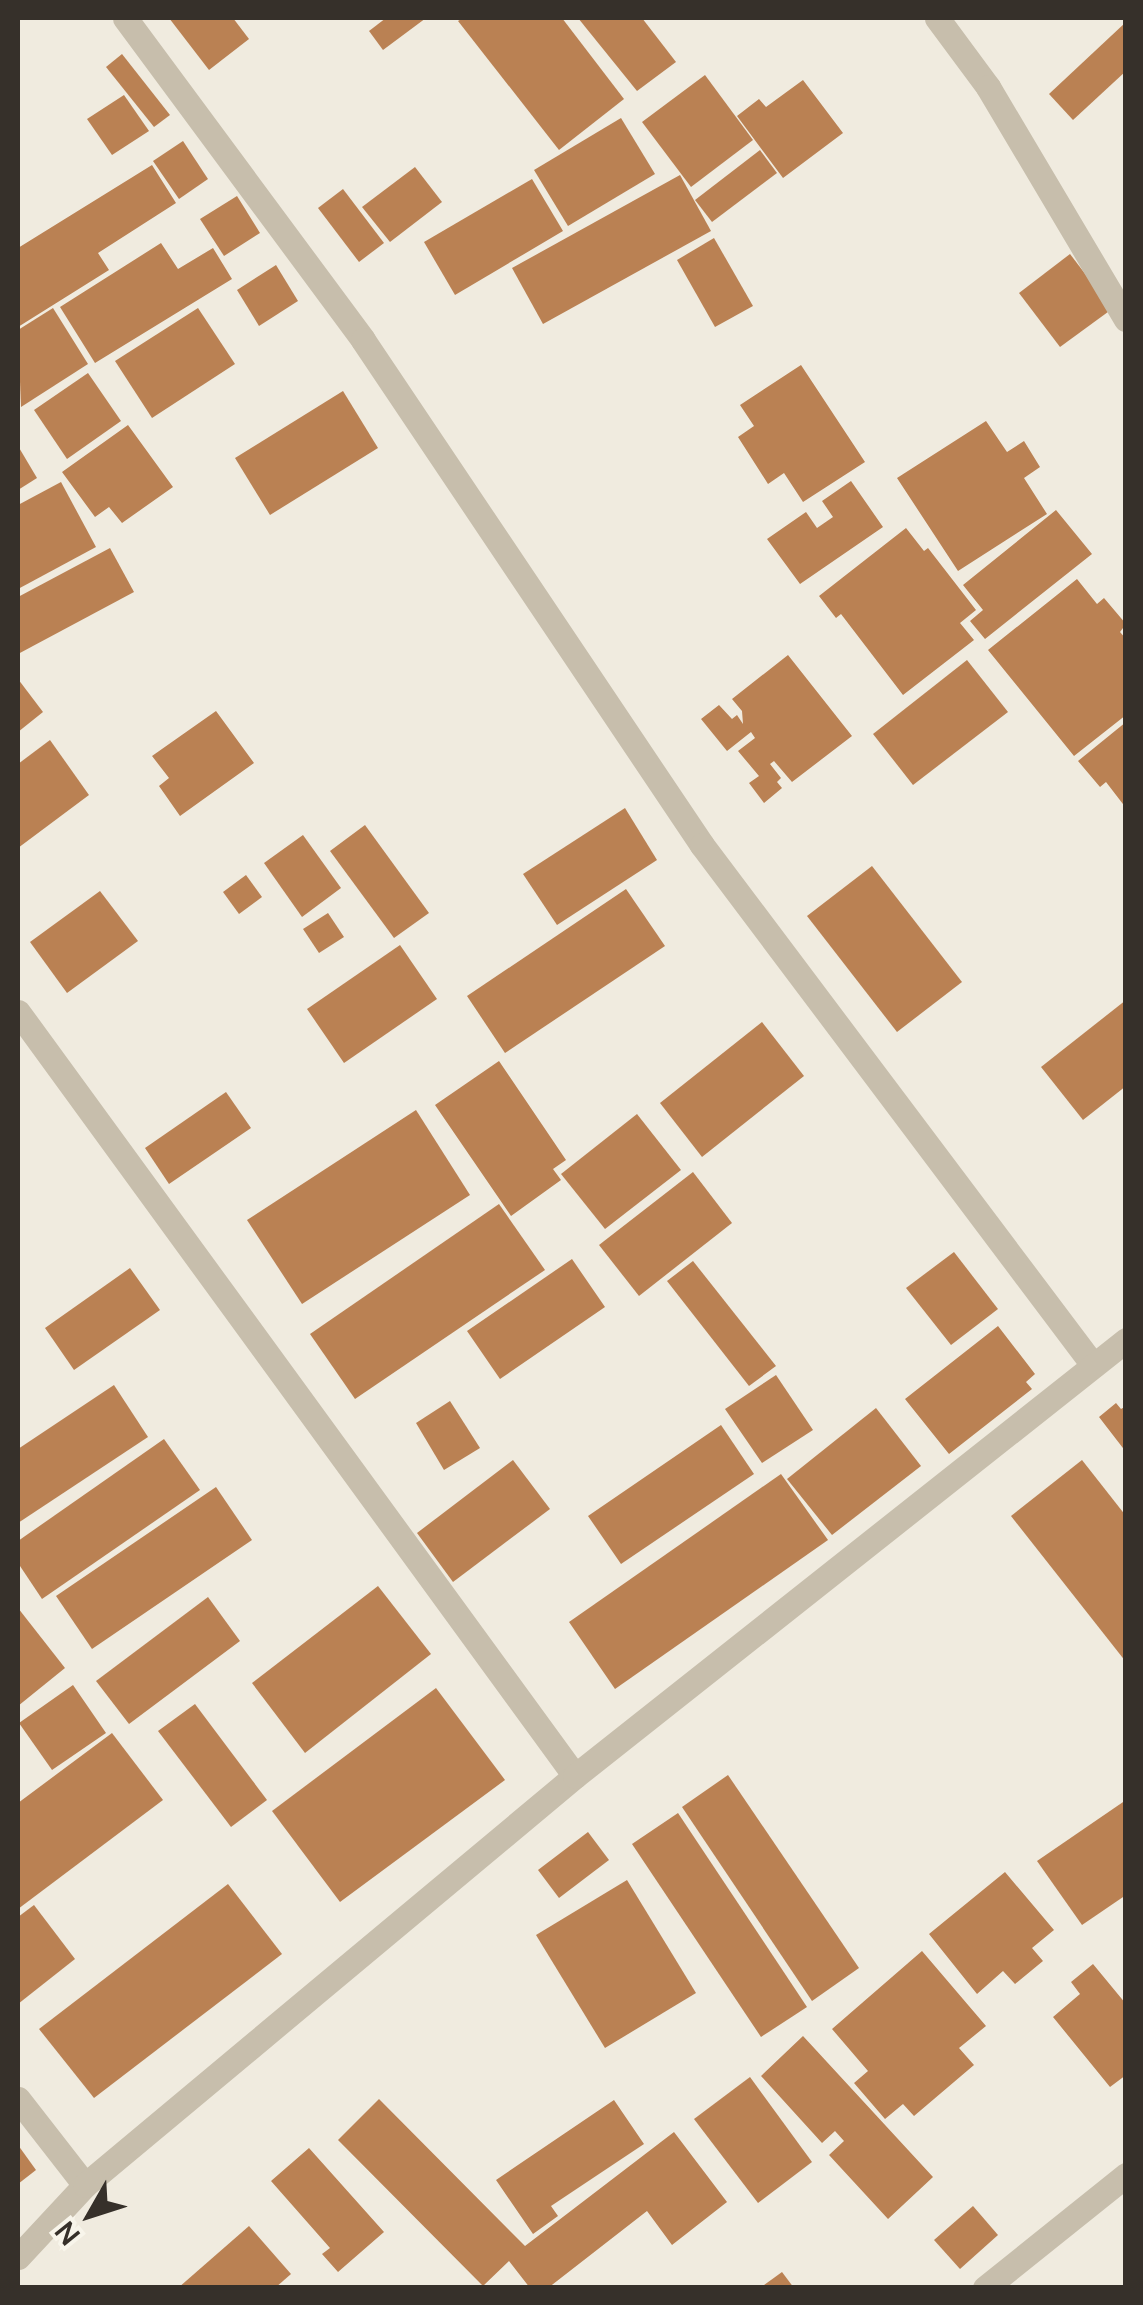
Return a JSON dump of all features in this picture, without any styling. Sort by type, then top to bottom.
[{"type":"street","points":[[125,18],[364,340],[702,844],[1093,1364]]},
{"type":"street","points":[[937,18],[988,87],[1126,319]]},
{"type":"street","points":[[18,1012],[575,1776]]},
{"type":"street","points":[[18,2257],[85,2185],[575,1776],[1126,1340]]},
{"type":"street","points":[[18,2099],[85,2185]]},
{"type":"street","points":[[985,2288],[1126,2175]]},
{"type":"building","points":[[169,18],[233,18],[249,39],[209,70]]},
{"type":"building","points":[[386,18],[426,18],[383,50],[369,31]]},
{"type":"building","points":[[562,18],[624,99],[559,150],[458,21]]},
{"type":"building","points":[[578,18],[642,18],[676,62],[637,91]]},
{"type":"building","points":[[1126,22],[1126,71],[1073,120],[1049,94]]},
{"type":"building","points":[[122,54],[170,115],[154,127],[106,67]]},
{"type":"building","points":[[705,75],[753,140],[691,187],[642,122]]},
{"type":"building","points":[[803,80],[843,133],[783,178],[737,116],[759,99],[766,107]]},
{"type":"building","points":[[124,95],[149,131],[112,155],[87,119]]},
{"type":"building","points":[[621,118],[655,174],[568,226],[534,170]]},
{"type":"building","points":[[183,141],[208,179],[179,199],[153,161]]},
{"type":"building","points":[[760,150],[777,173],[712,222],[695,200]]},
{"type":"building","points":[[152,165],[176,203],[98,253],[109,270],[18,327],[18,248]]},
{"type":"building","points":[[415,167],[442,202],[390,242],[362,207]]},
{"type":"building","points":[[680,175],[711,231],[543,324],[512,268]]},
{"type":"building","points":[[532,179],[563,231],[455,295],[424,242]]},
{"type":"building","points":[[343,189],[384,243],[359,262],[318,208]]},
{"type":"building","points":[[237,196],[260,233],[224,256],[200,219]]},
{"type":"building","points":[[714,238],[753,306],[715,327],[677,260]]},
{"type":"building","points":[[161,243],[178,269],[213,248],[232,279],[95,363],[60,307]]},
{"type":"building","points":[[1070,254],[1112,309],[1060,347],[1019,293]]},
{"type":"building","points":[[276,265],[298,301],[259,326],[237,290]]},
{"type":"building","points":[[53,308],[88,364],[21,407],[18,330]]},
{"type":"building","points":[[198,308],[235,364],[152,418],[115,361]]},
{"type":"building","points":[[801,365],[865,462],[803,502],[784,473],[768,484],[738,437],[754,426],[740,405]]},
{"type":"building","points":[[88,373],[121,421],[67,459],[34,410]]},
{"type":"building","points":[[343,391],[378,448],[270,515],[235,458]]},
{"type":"building","points":[[986,421],[1007,452],[1024,441],[1040,467],[1024,478],[1047,514],[958,571],[897,478]]},
{"type":"building","points":[[128,425],[173,487],[122,523],[109,507],[95,517],[62,472]]},
{"type":"building","points":[[18,446],[37,478],[18,490]]},
{"type":"building","points":[[851,481],[883,527],[800,584],[767,539],[806,512],[817,528],[833,517],[822,501]]},
{"type":"building","points":[[61,482],[96,547],[18,589],[18,505]]},
{"type":"building","points":[[1056,510],[1092,554],[985,639],[970,621],[983,610],[963,585]]},
{"type":"building","points":[[906,528],[924,551],[928,548],[976,610],[960,623],[974,640],[903,695],[841,614],[836,618],[819,596]]},
{"type":"building","points":[[110,548],[134,592],[18,654],[18,597]]},
{"type":"building","points":[[1077,579],[1097,604],[1104,598],[1126,624],[1120,632],[1126,639],[1126,715],[1074,756],[988,650]]},
{"type":"building","points":[[788,655],[852,736],[792,782],[774,761],[770,764],[781,778],[777,782],[782,788],[764,803],[749,783],[759,776],[738,751],[755,738],[751,732],[727,751],[701,719],[719,705],[732,719],[737,715],[743,724],[742,711],[732,699]]},
{"type":"building","points":[[967,660],[1008,712],[913,785],[873,734]]},
{"type":"building","points":[[18,679],[43,712],[18,732]]},
{"type":"building","points":[[216,711],[254,763],[180,816],[159,786],[169,778],[152,756]]},
{"type":"building","points":[[1126,722],[1126,808],[1106,782],[1100,787],[1078,761]]},
{"type":"building","points":[[50,740],[89,795],[18,848],[18,764]]},
{"type":"building","points":[[625,808],[657,860],[557,925],[523,874]]},
{"type":"building","points":[[365,825],[429,913],[394,938],[330,851]]},
{"type":"building","points":[[303,835],[341,888],[302,917],[264,863]]},
{"type":"building","points":[[872,866],[962,982],[897,1032],[807,916]]},
{"type":"building","points":[[246,875],[262,897],[239,914],[223,892]]},
{"type":"building","points":[[626,889],[665,946],[505,1053],[467,996]]},
{"type":"building","points":[[100,891],[138,941],[67,993],[30,942]]},
{"type":"building","points":[[328,913],[344,937],[319,953],[303,929]]},
{"type":"building","points":[[400,945],[437,999],[344,1063],[307,1009]]},
{"type":"building","points":[[1126,1000],[1126,1086],[1083,1120],[1041,1067]]},
{"type":"building","points":[[762,1022],[804,1076],[702,1157],[660,1103]]},
{"type":"building","points":[[499,1061],[566,1160],[553,1169],[561,1180],[511,1216],[435,1105]]},
{"type":"building","points":[[226,1092],[251,1128],[169,1184],[145,1148]]},
{"type":"building","points":[[416,1110],[470,1195],[302,1304],[247,1220]]},
{"type":"building","points":[[637,1114],[681,1170],[605,1229],[561,1174]]},
{"type":"building","points":[[693,1172],[732,1223],[639,1296],[599,1245]]},
{"type":"building","points":[[499,1204],[545,1270],[355,1399],[310,1334]]},
{"type":"building","points":[[954,1252],[998,1309],[951,1345],[906,1288]]},
{"type":"building","points":[[572,1259],[605,1307],[500,1379],[467,1331]]},
{"type":"building","points":[[693,1261],[776,1366],[749,1386],[667,1281]]},
{"type":"building","points":[[130,1268],[160,1310],[74,1370],[45,1328]]},
{"type":"building","points":[[998,1326],[1035,1374],[1026,1382],[1032,1389],[949,1454],[905,1399]]},
{"type":"building","points":[[776,1375],[813,1430],[762,1463],[725,1409]]},
{"type":"building","points":[[114,1385],[148,1437],[18,1523],[18,1449]]},
{"type":"building","points":[[450,1401],[480,1448],[444,1470],[416,1423]]},
{"type":"building","points":[[1116,1403],[1121,1409],[1126,1406],[1126,1452],[1099,1417]]},
{"type":"building","points":[[876,1408],[921,1466],[832,1535],[787,1479]]},
{"type":"building","points":[[721,1425],[754,1474],[621,1564],[588,1516]]},
{"type":"building","points":[[164,1439],[200,1490],[42,1599],[18,1563],[18,1541]]},
{"type":"building","points":[[513,1460],[550,1509],[453,1582],[417,1533]]},
{"type":"building","points":[[1082,1460],[1126,1516],[1126,1662],[1011,1516]]},
{"type":"building","points":[[781,1474],[828,1540],[615,1689],[569,1622]]},
{"type":"building","points":[[216,1487],[252,1540],[92,1649],[56,1596]]},
{"type":"building","points":[[378,1586],[431,1654],[305,1753],[252,1683]]},
{"type":"building","points":[[208,1597],[240,1641],[129,1724],[96,1681]]},
{"type":"building","points":[[18,1608],[65,1668],[18,1706]]},
{"type":"building","points":[[73,1685],[106,1733],[52,1770],[19,1723]]},
{"type":"building","points":[[436,1688],[505,1780],[340,1902],[272,1811]]},
{"type":"building","points":[[195,1704],[267,1800],[231,1827],[158,1731]]},
{"type":"building","points":[[112,1733],[163,1800],[18,1909],[18,1803]]},
{"type":"building","points":[[728,1775],[859,1968],[812,2001],[682,1807]]},
{"type":"building","points":[[1126,1800],[1126,1895],[1082,1925],[1037,1861]]},
{"type":"building","points":[[678,1813],[807,2007],[761,2037],[632,1844]]},
{"type":"building","points":[[588,1832],[609,1860],[559,1898],[538,1870]]},
{"type":"building","points":[[1005,1872],[1054,1930],[1032,1948],[1043,1961],[1015,1984],[1003,1971],[977,1994],[929,1934]]},
{"type":"building","points":[[627,1880],[696,1993],[605,2048],[536,1935]]},
{"type":"building","points":[[228,1884],[282,1954],[94,2098],[39,2029]]},
{"type":"building","points":[[34,1905],[75,1959],[18,2004],[18,1917]]},
{"type":"building","points":[[922,1951],[986,2026],[959,2048],[974,2065],[914,2116],[903,2104],[885,2119],[854,2083],[868,2071],[832,2029]]},
{"type":"building","points":[[1093,1964],[1126,2004],[1126,2075],[1110,2087],[1053,2017],[1080,1994],[1071,1982]]},
{"type":"building","points":[[803,2036],[933,2177],[888,2219],[829,2155],[844,2141],[835,2131],[822,2143],[761,2076]]},
{"type":"building","points":[[750,2077],[812,2162],[758,2203],[694,2119]]},
{"type":"building","points":[[379,2099],[525,2246],[674,2132],[727,2202],[672,2245],[647,2211],[548,2288],[530,2288],[509,2261],[483,2286],[338,2140]]},
{"type":"building","points":[[614,2100],[644,2144],[551,2206],[558,2216],[533,2234],[496,2180]]},
{"type":"building","points":[[18,2145],[36,2170],[18,2184]]},
{"type":"building","points":[[309,2148],[384,2232],[338,2272],[322,2254],[330,2248],[271,2181]]},
{"type":"building","points":[[973,2206],[998,2235],[960,2269],[934,2240]]},
{"type":"building","points":[[249,2226],[291,2274],[275,2288],[178,2288]]},
{"type":"building","points":[[782,2272],[794,2288],[760,2288]]}]
